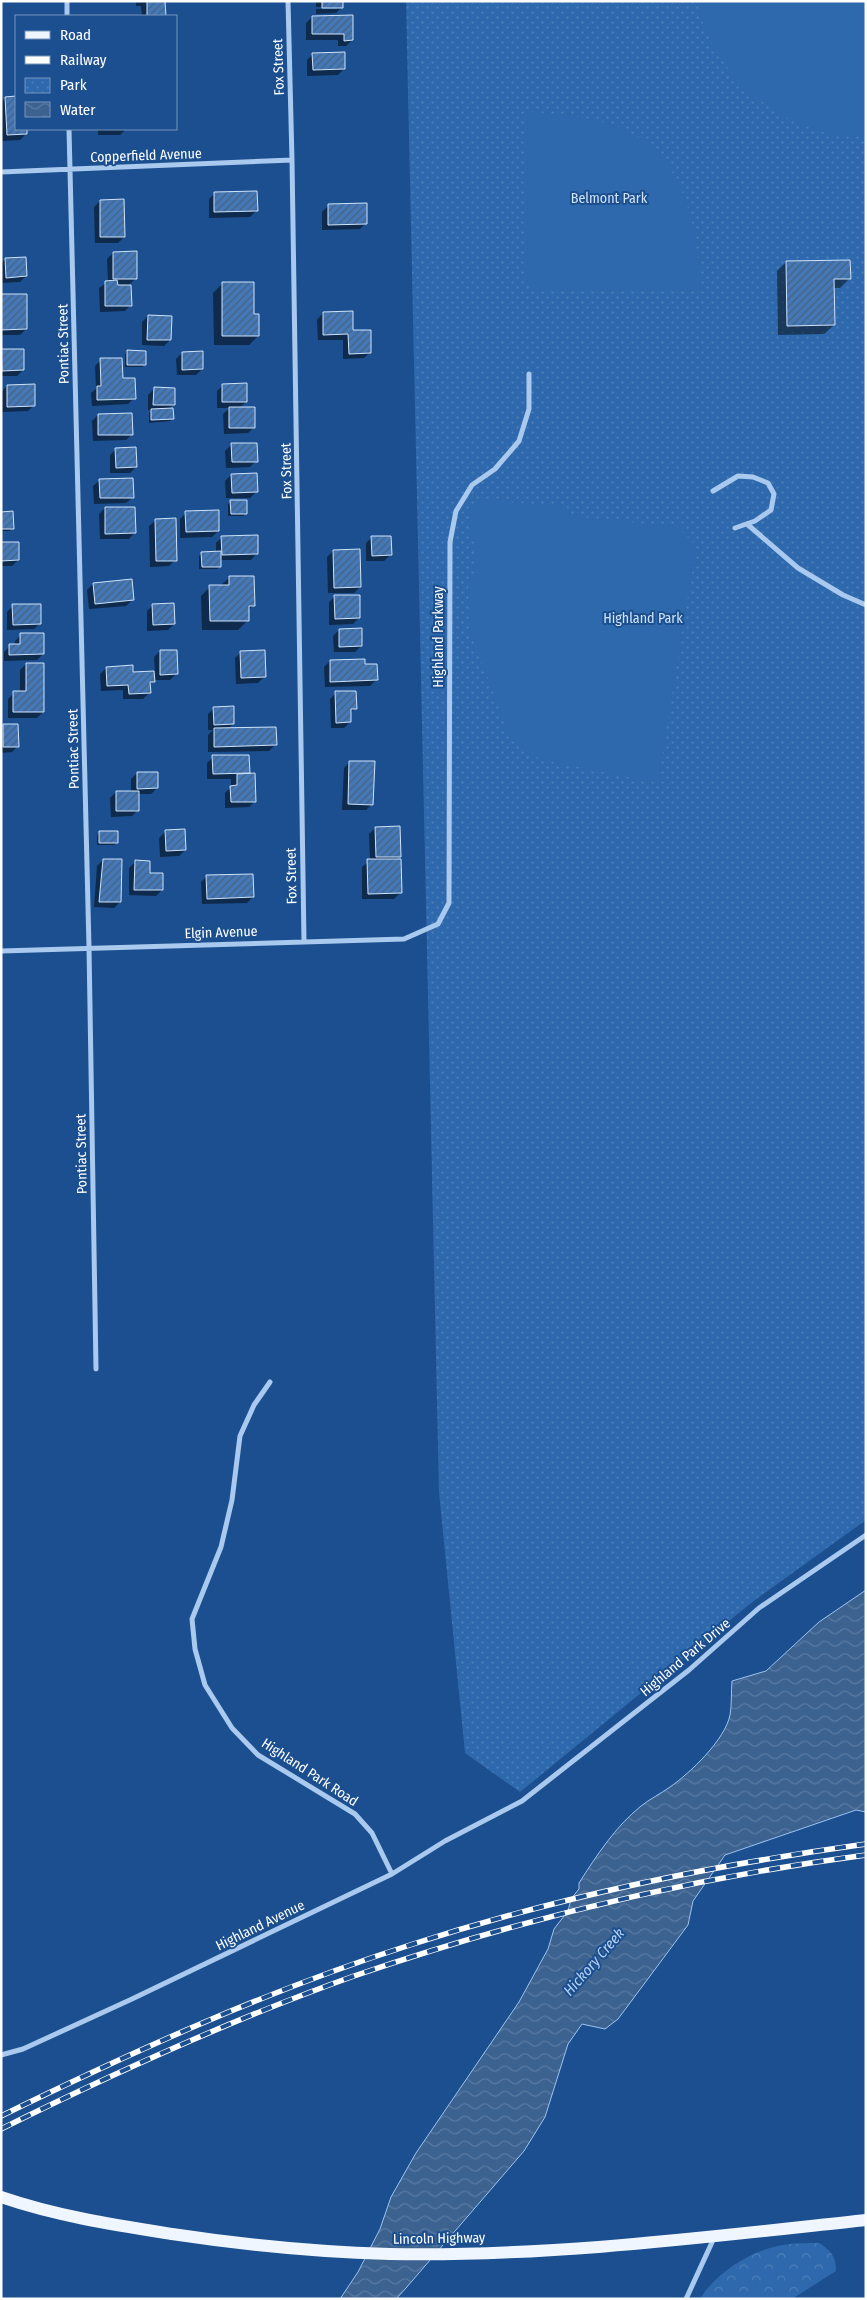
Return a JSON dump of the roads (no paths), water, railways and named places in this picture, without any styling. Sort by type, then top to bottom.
[{"type":"main road","name":"Lincoln Highway","points":[[1,2199],[122,2226],[242,2245],[351,2253],[424,2254],[591,2247],[715,2237],[866,2220]]},
{"type":"street","points":[[67,1],[67,15]]},
{"type":"street","name":"Fox Street","points":[[288,1],[304,941]]},
{"type":"street","name":"Pontiac Street","points":[[69,130],[89,947],[96,1369]]},
{"type":"street","name":"Copperfield Avenue","points":[[1,172],[292,160]]},
{"type":"street","name":"Highland Parkway","points":[[438,924],[449,903],[450,542],[456,510],[472,486],[495,468],[518,441],[529,409],[529,374]]},
{"type":"street","points":[[713,491],[738,476],[753,477],[768,483],[774,494],[771,510],[755,522],[735,528]]},
{"type":"street","points":[[747,524],[798,568],[843,595],[866,605]]},
{"type":"street","name":"Elgin Avenue","points":[[1,951],[404,939],[438,924]]},
{"type":"street","name":"Highland Park Road","points":[[270,1382],[254,1405],[240,1436],[232,1500],[221,1547],[192,1619],[195,1649],[204,1685],[232,1728],[258,1755],[356,1814],[372,1833],[392,1874]]},
{"type":"street","name":"Highland Park Drive","points":[[522,1801],[689,1670],[759,1608],[866,1534]]},
{"type":"street","name":"Highland Avenue","points":[[1,2055],[23,2049],[132,1999],[392,1874],[446,1841],[522,1801]]},
{"type":"street","points":[[686,2299],[715,2237]]},
{"type":"water","name":"Hickory Creek","points":[[866,1590],[866,1812],[856,1810],[725,1855],[693,1901],[688,1925],[618,2019],[605,2029],[582,2024],[568,2044],[545,2117],[524,2151],[406,2288],[396,2299],[340,2299],[358,2272],[380,2229],[391,2197],[416,2153],[519,2002],[548,1949],[554,1929],[568,1911],[571,1899],[579,1889],[579,1883],[607,1842],[644,1803],[678,1781],[714,1745],[727,1725],[730,1715],[732,1681],[766,1671],[819,1622]]},
{"type":"railway","points":[[1,2116],[101,2068],[202,2023],[305,1982],[410,1945],[522,1912],[636,1884],[808,1852],[866,1844]]},
{"type":"railway","points":[[1,2129],[131,2067],[219,2028],[354,1976],[417,1955],[543,1919],[671,1888],[801,1864],[866,1855]]},
{"type":"park label","name":"Belmont Park","points":[[609,198]]},
{"type":"park label","name":"Highland Park","points":[[643,618]]}]
